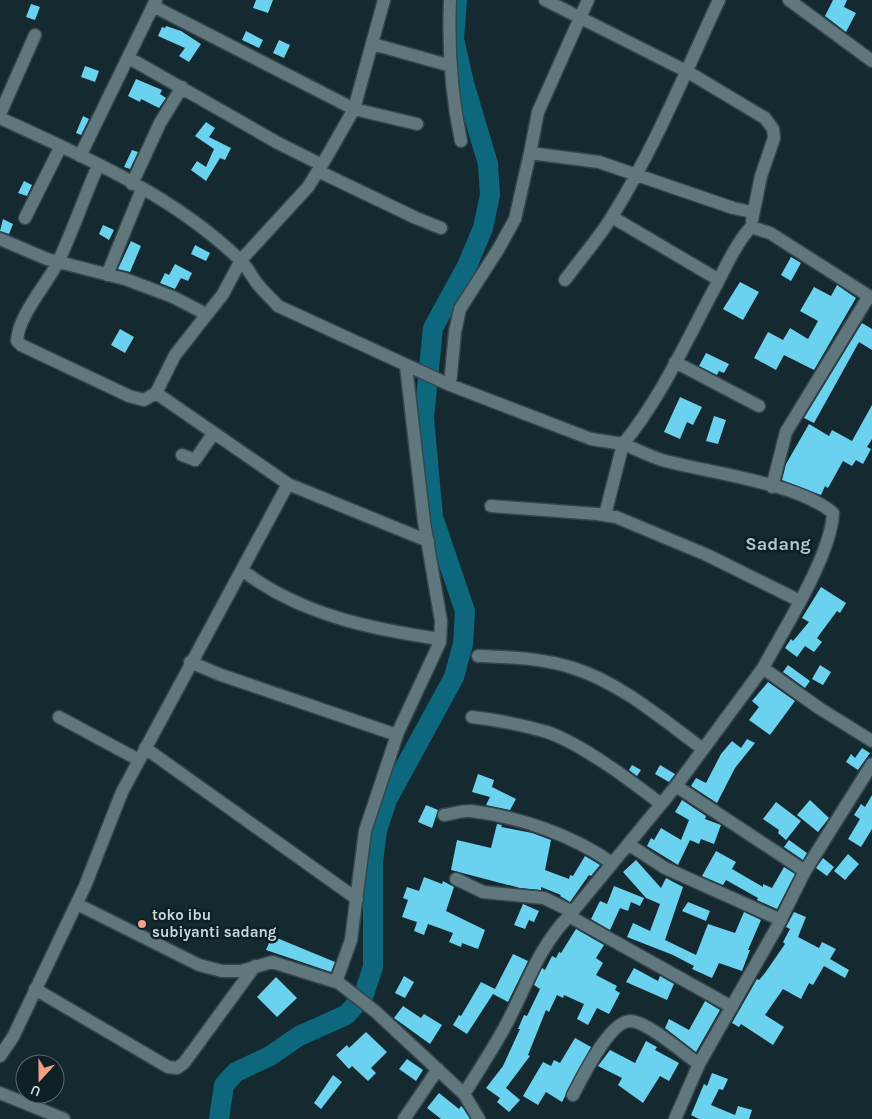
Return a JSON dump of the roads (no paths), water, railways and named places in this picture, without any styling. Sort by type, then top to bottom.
[{"type":"street","points":[[98,166],[58,262],[25,319],[18,333],[17,340],[21,345],[129,396],[144,400],[156,393],[175,355],[223,294],[241,260],[308,187],[320,168],[354,109],[384,0]]},
{"type":"street","points":[[450,0],[448,41],[461,141]]},
{"type":"street","points":[[545,0],[581,16],[688,72],[764,118],[773,129],[774,138],[761,176],[752,212],[751,227],[743,237],[639,424],[623,444],[605,515]]},
{"type":"street","points":[[450,385],[455,332],[460,309],[499,248],[514,219],[538,112],[588,0]]},
{"type":"street","points":[[565,280],[612,217],[637,175],[688,72],[719,0]]},
{"type":"street","points":[[789,0],[872,61]]},
{"type":"street","points":[[80,156],[155,3],[354,109],[417,124]]},
{"type":"street","points":[[35,35],[0,116],[137,186],[187,218],[241,260],[260,287],[278,306],[450,385],[591,439],[623,444],[660,459],[772,487],[820,502],[833,513],[832,531],[800,601],[763,668],[676,786],[556,930],[529,974],[508,1021],[464,1094]]},
{"type":"street","points":[[373,44],[450,66]]},
{"type":"street","points":[[129,58],[389,206],[441,228]]},
{"type":"street","points":[[107,275],[160,123],[182,87]]},
{"type":"street","points":[[25,218],[61,146]]},
{"type":"street","points":[[530,154],[599,162],[733,208],[752,212]]},
{"type":"street","points":[[612,217],[719,280]]},
{"type":"street","points":[[751,227],[770,233],[870,297],[786,432],[772,487]]},
{"type":"street","points":[[0,240],[58,262],[107,275],[172,297],[206,314]]},
{"type":"street","points":[[675,362],[759,406]]},
{"type":"street","points":[[338,982],[351,940],[365,831],[397,735],[436,654],[440,638],[441,621],[428,541],[410,368]]},
{"type":"street","points":[[156,393],[288,484],[428,541]]},
{"type":"street","points":[[182,455],[195,460],[213,434]]},
{"type":"street","points":[[0,1056],[12,1037],[77,904],[122,792],[190,662],[288,484]]},
{"type":"street","points":[[491,506],[616,517],[682,544],[800,601]]},
{"type":"street","points":[[242,570],[261,585],[280,595],[341,620],[385,631],[440,638]]},
{"type":"street","points":[[478,656],[542,660],[592,675],[619,690],[703,749]]},
{"type":"street","points":[[190,662],[229,678],[397,735]]},
{"type":"street","points":[[763,668],[819,708],[872,741]]},
{"type":"street","points":[[59,717],[139,760]]},
{"type":"street","points":[[472,717],[500,721],[549,733],[589,754],[661,804]]},
{"type":"street","points":[[145,748],[357,899]]},
{"type":"street","points":[[675,1119],[699,1064],[781,920],[805,871],[872,764]]},
{"type":"street","points":[[676,786],[805,871]]},
{"type":"street","points":[[444,815],[468,810],[512,820],[588,846],[612,863]]},
{"type":"street","points":[[628,844],[665,868],[781,920]]},
{"type":"street","points":[[456,879],[483,892],[544,898],[732,1007]]},
{"type":"street","points":[[77,904],[199,965],[222,971],[242,971],[272,962],[338,982],[376,1012],[464,1094],[480,1119]]},
{"type":"street","points":[[35,989],[168,1067],[177,1068],[184,1063],[255,966]]},
{"type":"street","points":[[572,1095],[607,1039],[619,1024],[630,1021],[644,1026],[699,1064]]},
{"type":"street","points":[[404,1119],[438,1069]]},
{"type":"street","points":[[0,1093],[64,1119]]},
{"type":"waterway","points":[[219,1119],[224,1085],[236,1072],[270,1056],[299,1036],[346,1015],[363,997],[373,967],[373,862],[377,830],[387,800],[454,677],[463,644],[465,611],[433,517],[424,418],[433,328],[467,266],[483,228],[490,195],[488,164],[464,83],[454,39],[457,0]]},
{"type":"place","name":"toko ibu subiyanti sadang","points":[[142,924]]},
{"type":"district","name":"Sadang","points":[[778,544]]}]
